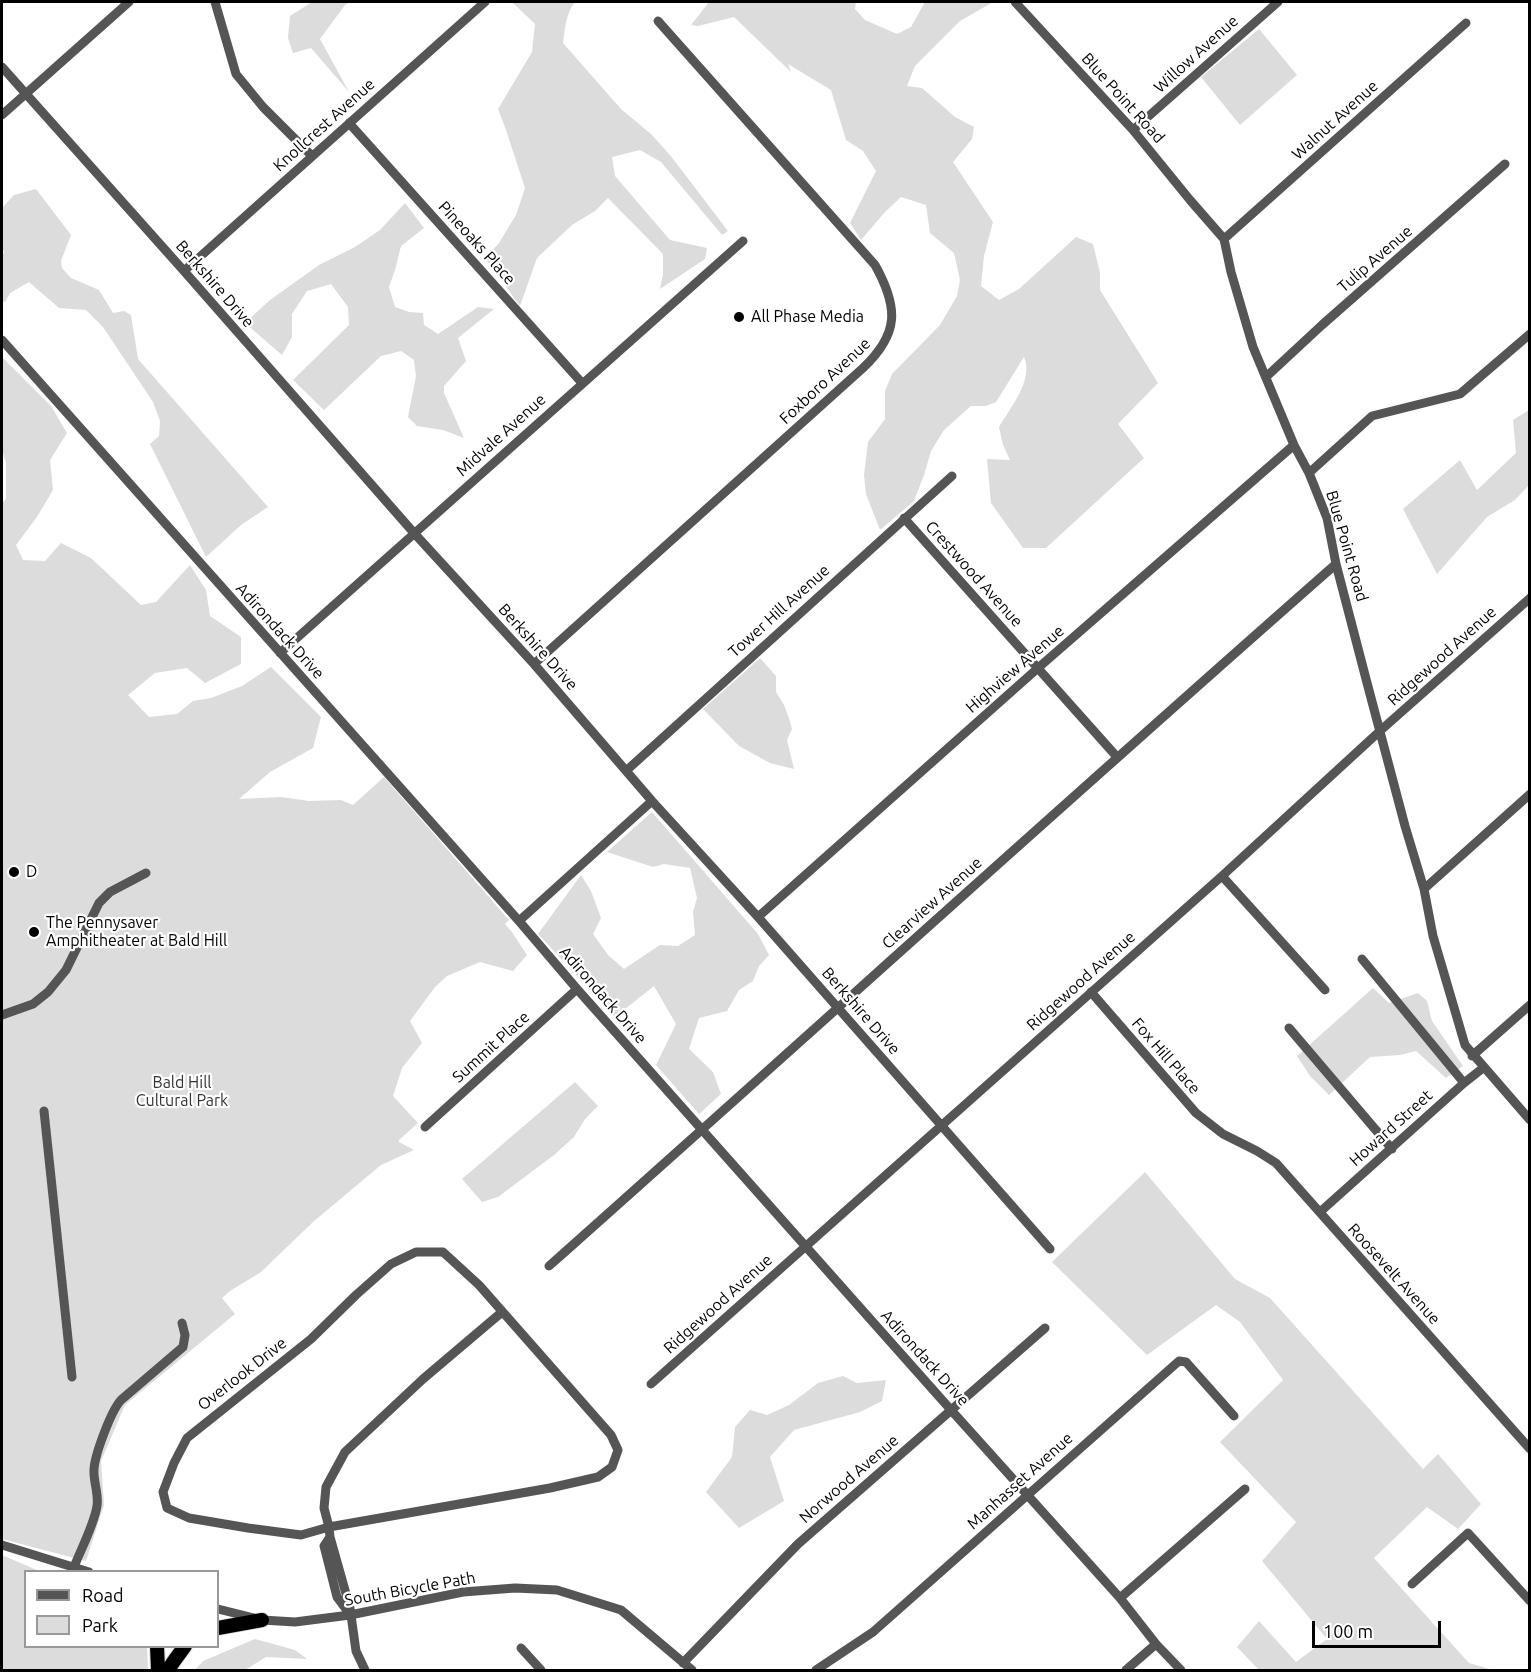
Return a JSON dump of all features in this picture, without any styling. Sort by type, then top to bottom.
[{"type":"highway","points":[[219,1628],[262,1620]]},
{"type":"highway","points":[[157,1648],[158,1671]]},
{"type":"highway","points":[[168,1671],[184,1648]]},
{"type":"street","points":[[2,115],[129,2]]},
{"type":"street","name":"Knollcrest Avenue","points":[[184,271],[485,2]]},
{"type":"street","name":"Blue Point Road","points":[[1015,2],[1133,130],[1224,239],[1253,347],[1294,445],[1309,473],[1326,518],[1405,826],[1424,889],[1433,936],[1465,1046],[1530,1120]]},
{"type":"street","name":"Willow Avenue","points":[[1133,130],[1278,2]]},
{"type":"street","points":[[217,3],[236,74],[263,106],[312,156]]},
{"type":"street","name":"Foxboro Avenue","points":[[534,664],[863,369],[884,345],[892,319],[891,301],[875,265],[658,21]]},
{"type":"street","name":"Walnut Avenue","points":[[1224,239],[1466,23]]},
{"type":"street","name":"Berkshire Drive","points":[[2,67],[414,533],[534,664],[652,801],[839,1008],[1050,1249]]},
{"type":"street","name":"Pineoaks Place","points":[[349,123],[582,383]]},
{"type":"street","name":"Tulip Avenue","points":[[1266,377],[1505,164]]},
{"type":"street","name":"Midvale Avenue","points":[[280,654],[743,241]]},
{"type":"street","points":[[1309,473],[1372,416],[1460,394],[1530,334]]},
{"type":"street","name":"Adirondack Drive","points":[[2,340],[519,921],[577,990],[1120,1598],[1180,1671]]},
{"type":"street","name":"Highview Avenue","points":[[758,917],[1038,668],[1294,445]]},
{"type":"street","name":"Tower Hill Avenue","points":[[627,770],[952,476]]},
{"type":"street","name":"Crestwood Avenue","points":[[904,519],[1117,757]]},
{"type":"street","name":"Clearview Avenue","points":[[549,1266],[1336,564]]},
{"type":"street","name":"Ridgewood Avenue","points":[[651,1384],[1222,876],[1381,730],[1530,598]]},
{"type":"street","points":[[1424,889],[1530,794]]},
{"type":"street","points":[[519,921],[652,801]]},
{"type":"street","points":[[2,1015],[33,1004],[48,992],[66,970],[99,903],[110,892],[146,873]]},
{"type":"street","points":[[1222,876],[1325,990]]},
{"type":"street","points":[[1362,959],[1464,1083]]},
{"type":"street","name":"Summit Place","points":[[425,1127],[577,990]]},
{"type":"street","name":"Fox Hill Place","points":[[1091,992],[1196,1113],[1223,1134]]},
{"type":"street","points":[[1472,1056],[1530,1005]]},
{"type":"street","points":[[1289,1028],[1392,1149]]},
{"type":"street","name":"Howard Street","points":[[1320,1212],[1483,1068]]},
{"type":"street","points":[[44,1111],[72,1377]]},
{"type":"street","name":"Roosevelt Avenue","points":[[1223,1134],[1276,1163],[1530,1449]]},
{"type":"street","name":"Overlook Drive","points":[[416,1252],[443,1252],[479,1285],[502,1312],[611,1435],[618,1450],[612,1467],[598,1477],[329,1532],[301,1535],[189,1518],[167,1508],[163,1492],[187,1438],[311,1339],[391,1264],[416,1252]]},
{"type":"street","points":[[365,1671],[356,1651],[351,1608],[339,1550],[329,1532],[324,1508],[326,1487],[345,1452],[423,1379],[502,1312]]},
{"type":"street","points":[[74,1567],[95,1516],[97,1501],[94,1468],[98,1451],[115,1408],[121,1400],[183,1347],[185,1335],[182,1323]]},
{"type":"street","name":"Norwood Avenue","points":[[683,1663],[798,1544],[1045,1328]]},
{"type":"street","name":"Manhasset Avenue","points":[[816,1671],[873,1632],[1179,1361],[1186,1362],[1234,1416]]},
{"type":"street","points":[[1120,1598],[1245,1489]]},
{"type":"street","points":[[329,1532],[324,1546],[337,1597],[351,1608]]},
{"type":"street","points":[[1412,1584],[1468,1533],[1530,1601]]},
{"type":"street","points":[[2,1545],[83,1570]]},
{"type":"street","name":"South Bicycle Path","points":[[219,1609],[262,1620],[295,1622],[351,1608],[463,1592],[515,1588],[557,1590],[621,1610],[692,1671]]},
{"type":"street","points":[[1126,1671],[1156,1644]]},
{"type":"street","points":[[521,1648],[541,1671]]},
{"type":"green space","points":[[312,2],[350,2],[345,5],[320,39],[349,92],[311,48],[293,53],[288,38],[290,16]]},
{"type":"green space","points":[[512,2],[575,2],[568,16],[563,43],[621,109],[651,134],[670,155],[728,231],[722,235],[661,162],[640,150],[612,157],[615,176],[670,240],[707,248],[705,259],[660,289],[663,254],[608,198],[595,211],[572,225],[537,258],[520,306],[485,258],[499,243],[516,215],[525,188],[498,109],[532,52],[535,24]]},
{"type":"green space","points":[[709,2],[856,2],[855,9],[865,20],[897,34],[911,27],[925,2],[993,2],[960,21],[915,66],[907,86],[922,88],[955,117],[974,127],[972,139],[953,162],[993,222],[984,256],[981,286],[999,300],[1019,289],[1076,237],[1093,244],[1100,273],[1100,290],[1158,383],[1118,424],[1144,458],[1046,548],[1023,548],[991,503],[987,459],[1010,460],[1003,445],[999,427],[1023,384],[1026,375],[1024,357],[996,402],[986,406],[971,406],[944,430],[931,451],[914,501],[880,530],[866,494],[864,475],[868,442],[885,419],[885,391],[892,374],[940,325],[957,296],[960,280],[954,253],[930,233],[926,205],[901,197],[861,240],[850,223],[876,171],[863,151],[846,140],[831,90],[788,64],[791,72],[734,17],[698,26],[691,25]]},
{"type":"green space","points":[[1259,29],[1297,75],[1240,125],[1201,77]]},
{"type":"green space","points":[[36,189],[71,235],[61,261],[62,268],[71,278],[99,290],[113,313],[124,311],[131,315],[138,359],[268,507],[241,525],[206,557],[150,444],[159,436],[160,421],[153,402],[103,327],[86,310],[59,308],[29,282],[10,293],[5,302],[2,301],[2,256],[4,253],[2,208],[14,195]]},
{"type":"green space","points":[[405,203],[424,228],[401,246],[389,287],[395,307],[409,312],[423,313],[424,325],[438,334],[478,307],[494,309],[458,338],[466,361],[444,386],[444,393],[464,438],[443,430],[417,426],[408,417],[416,376],[414,360],[401,351],[381,356],[324,410],[293,380],[349,325],[348,307],[331,284],[307,291],[292,314],[292,337],[282,355],[245,323],[270,300],[319,265],[355,247],[380,230]]},
{"type":"green space","name":"Bald Hill Cultural Park","points":[[2,357],[51,406],[67,433],[50,460],[53,490],[16,545],[23,560],[45,561],[61,543],[91,558],[141,605],[156,602],[190,565],[206,590],[210,616],[241,637],[241,664],[205,683],[187,668],[155,673],[128,695],[149,717],[177,714],[193,701],[211,698],[242,686],[271,667],[321,717],[313,748],[270,772],[239,799],[281,797],[309,801],[341,800],[353,805],[384,777],[509,920],[505,924],[527,955],[513,971],[480,962],[447,976],[435,987],[410,1021],[422,1043],[402,1068],[393,1096],[418,1123],[399,1140],[414,1150],[381,1165],[313,1222],[261,1272],[222,1298],[235,1314],[125,1405],[101,1461],[104,1505],[86,1561],[2,1539],[2,503],[6,499],[6,463],[2,449]]},
{"type":"green space","points":[[1529,410],[1529,485],[1515,500],[1487,517],[1437,574],[1403,509],[1460,460],[1477,490],[1516,453],[1513,420]]},
{"type":"green space","points":[[760,658],[776,676],[776,692],[790,721],[792,729],[787,740],[794,769],[770,763],[739,746],[703,709]]},
{"type":"green space","points":[[652,812],[758,934],[769,955],[759,966],[753,981],[739,990],[727,1011],[699,1018],[689,1049],[713,1072],[721,1094],[699,1114],[656,1065],[676,1024],[654,986],[615,1017],[538,934],[581,875],[591,891],[601,918],[593,934],[608,955],[624,969],[660,945],[678,946],[695,935],[693,912],[697,898],[690,868],[664,864],[653,867],[607,852]]},
{"type":"green space","points":[[1373,988],[1389,1003],[1418,993],[1427,1001],[1432,1021],[1463,1066],[1446,1078],[1416,1051],[1400,1055],[1370,1057],[1329,1095],[1310,1076],[1297,1056]]},
{"type":"green space","points":[[575,1082],[598,1106],[585,1119],[574,1137],[498,1197],[482,1202],[462,1179]]},
{"type":"green space","points":[[1145,1172],[1235,1279],[1270,1298],[1423,1469],[1438,1454],[1481,1504],[1458,1529],[1427,1507],[1374,1558],[1469,1663],[1493,1670],[1259,1670],[1237,1647],[1259,1621],[1296,1662],[1327,1639],[1262,1561],[1296,1522],[1220,1442],[1283,1380],[1240,1322],[1216,1305],[1147,1355],[1052,1262]]},
{"type":"green space","points":[[843,1376],[857,1383],[886,1380],[882,1401],[860,1412],[794,1430],[770,1457],[784,1501],[739,1528],[706,1492],[732,1457],[735,1427],[750,1410],[767,1415],[789,1405],[818,1383]]},
{"type":"green space","points":[[2,1555],[37,1570],[24,1570],[24,1648],[147,1648],[148,1670],[2,1670]]},
{"type":"green space","points":[[255,1639],[295,1650],[307,1659],[266,1657],[245,1670],[195,1670],[203,1661]]},
{"type":"place","name":"All Phase Media","points":[[739,317]]},
{"type":"place","name":"D","points":[[14,872]]},
{"type":"place","name":"The Pennysaver Amphitheater at Bald Hill","points":[[34,932]]}]
